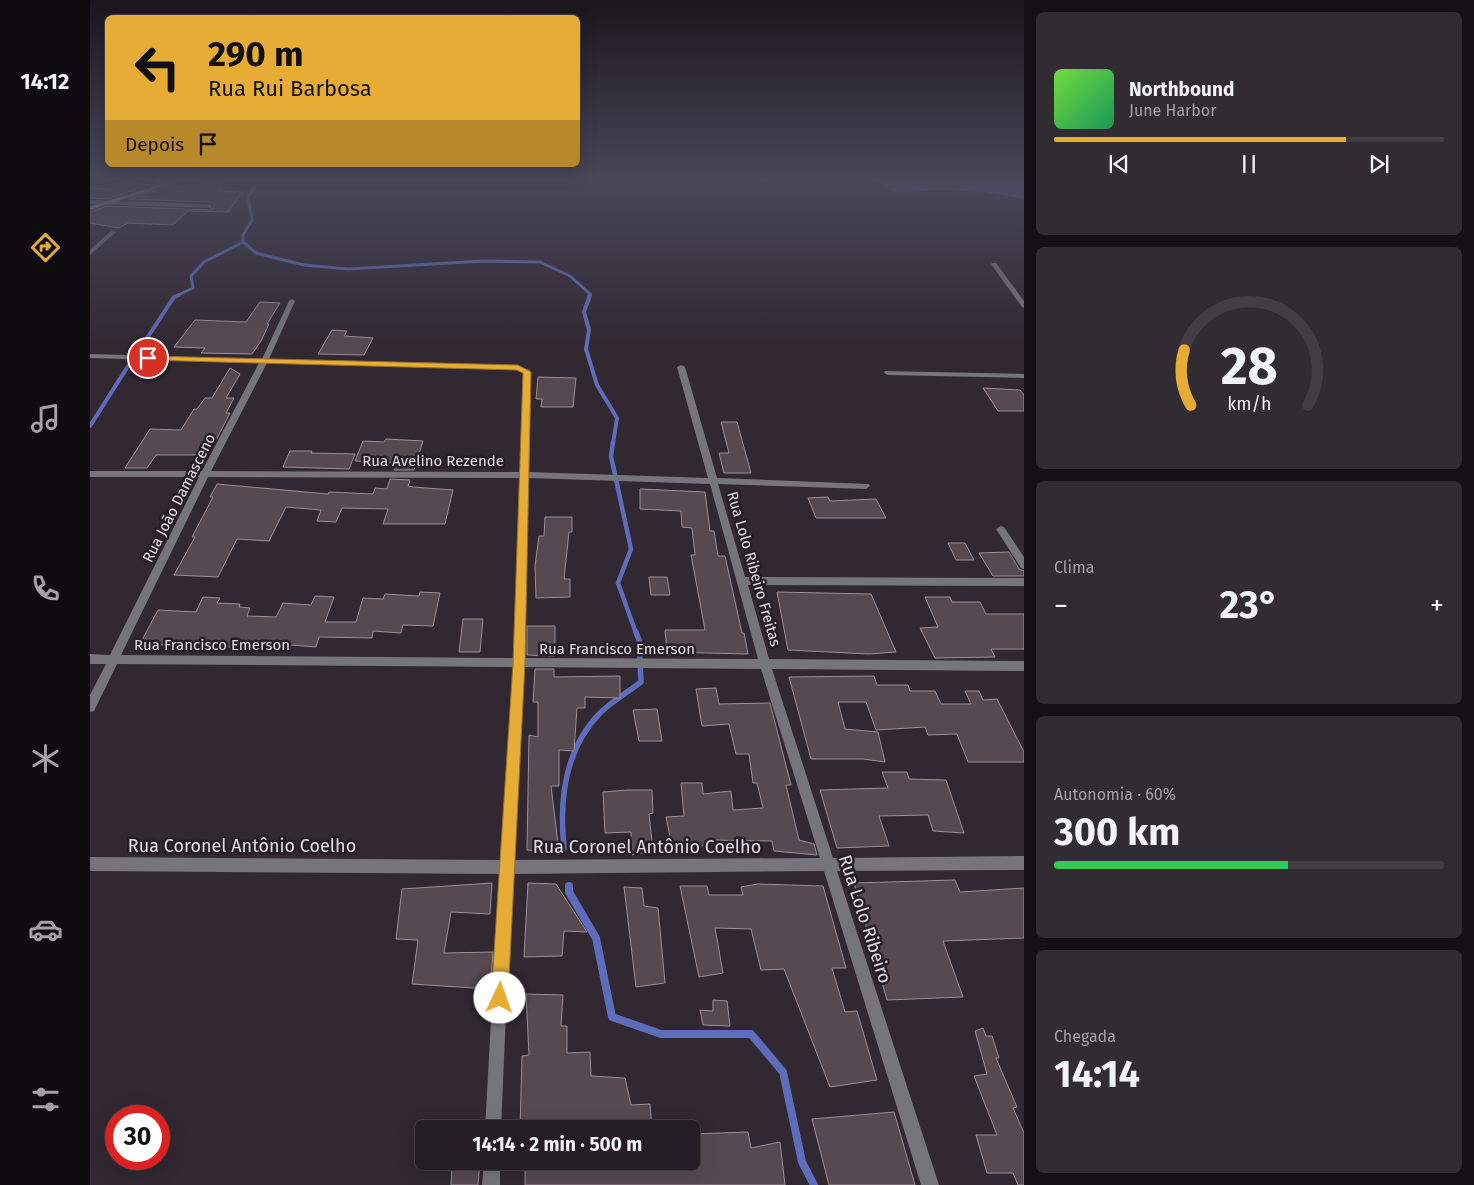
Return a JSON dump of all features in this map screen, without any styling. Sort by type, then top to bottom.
[{"type":"street","points":[[90,253],[110,235]]},
{"type":"street","points":[[994,264],[1024,304]]},
{"type":"street","name":"Rua João Damasceno","points":[[90,707],[204,476],[264,362],[292,301]]},
{"type":"street","points":[[90,356],[518,368],[525,370],[528,375],[519,663],[506,867],[494,1120]]},
{"type":"street","name":"Rua Lolo Ribeiro Freitas","points":[[682,367],[765,664]]},
{"type":"street","points":[[888,373],[1024,376]]},
{"type":"street","name":"Rua Avelino Rezende","points":[[90,474],[204,476],[524,475],[866,486]]},
{"type":"street","points":[[1001,529],[1024,565]]},
{"type":"street","points":[[742,581],[1024,582]]},
{"type":"street","name":"Rua Francisco Emerson","points":[[90,660],[332,660],[1024,666]]},
{"type":"street","name":"Rua Lolo Ribeiro","points":[[765,664],[930,1185]]},
{"type":"street","name":"Rua Coronel Antônio Coelho","points":[[90,864],[506,867],[1024,863]]},
{"type":"street","points":[[491,1185],[492,1170]]},
{"type":"building","points":[[260,302],[280,303],[267,324],[269,324],[261,341],[252,354],[201,353],[205,348],[174,347],[195,320],[246,322]]},
{"type":"building","points":[[332,330],[347,331],[344,336],[373,338],[364,355],[318,354]]},
{"type":"building","points":[[230,368],[240,374],[226,398],[234,398],[226,413],[230,413],[215,442],[210,442],[202,455],[156,455],[147,468],[125,468],[150,429],[181,430],[194,409],[197,409],[205,398],[212,398]]},
{"type":"building","points":[[538,377],[576,378],[573,407],[541,407],[542,399],[536,399]]},
{"type":"building","points":[[983,388],[1020,390],[1024,395],[1024,411],[998,411]]},
{"type":"building","points":[[721,422],[737,422],[751,473],[724,473],[719,453],[729,453]]},
{"type":"building","points":[[386,439],[423,441],[414,470],[394,470],[396,463],[355,461],[363,441],[384,442]]},
{"type":"building","points":[[290,451],[355,454],[349,469],[283,467]]},
{"type":"building","points":[[390,479],[410,480],[408,486],[413,487],[453,490],[445,524],[383,524],[388,509],[342,508],[336,522],[317,521],[321,510],[286,507],[269,541],[237,539],[218,577],[174,575],[195,537],[192,537],[213,497],[210,497],[217,484],[328,494],[329,492],[373,494],[375,488],[387,489]]},
{"type":"building","points":[[640,489],[705,492],[710,531],[714,531],[718,556],[725,556],[748,654],[667,652],[665,630],[705,630],[691,555],[695,555],[692,528],[682,527],[681,511],[640,509]]},
{"type":"building","points":[[828,497],[830,501],[876,499],[886,518],[816,518],[808,498]]},
{"type":"building","points":[[545,517],[572,517],[572,532],[569,532],[564,579],[570,579],[570,597],[536,598],[535,566],[539,536],[544,536]]},
{"type":"building","points":[[948,543],[965,543],[974,560],[956,560]]},
{"type":"building","points":[[1009,552],[1019,569],[1024,571],[1024,576],[993,576],[979,553]]},
{"type":"building","points":[[649,577],[667,577],[670,595],[651,595]]},
{"type":"building","points":[[420,592],[440,593],[433,626],[403,625],[401,633],[373,631],[372,638],[319,637],[316,647],[291,645],[289,649],[140,644],[158,610],[196,612],[203,597],[220,598],[217,603],[240,604],[239,607],[250,608],[247,616],[276,617],[283,603],[311,605],[315,596],[334,597],[325,622],[356,622],[363,598],[383,599],[385,594],[419,596]]},
{"type":"building","points":[[777,592],[871,594],[896,652],[869,654],[788,650]]},
{"type":"building","points":[[925,597],[950,597],[952,602],[980,602],[986,614],[1024,614],[1024,649],[991,649],[995,657],[935,658],[920,628],[938,627]]},
{"type":"building","points":[[463,619],[483,619],[480,652],[459,652]]},
{"type":"building","points":[[527,626],[555,626],[555,656],[527,655]]},
{"type":"building","points":[[535,669],[554,669],[554,677],[620,676],[620,698],[585,697],[585,708],[577,708],[574,751],[559,750],[559,786],[551,786],[559,852],[527,850],[529,735],[538,737],[538,702],[533,702]]},
{"type":"building","points":[[874,676],[877,685],[908,685],[910,691],[935,691],[941,704],[971,704],[965,691],[979,691],[983,700],[997,699],[1024,752],[1024,762],[968,762],[957,734],[928,735],[925,727],[876,730],[866,702],[838,702],[845,729],[878,732],[885,762],[863,759],[811,759],[789,677]]},
{"type":"building","points":[[716,688],[719,704],[770,703],[791,785],[786,785],[799,840],[814,844],[817,855],[774,851],[772,841],[708,840],[709,845],[687,848],[686,841],[671,842],[666,817],[684,816],[681,783],[702,783],[703,794],[731,791],[733,810],[763,808],[757,783],[753,783],[749,754],[736,754],[729,724],[702,726],[696,689]]},
{"type":"building","points":[[657,709],[662,741],[639,741],[633,710]]},
{"type":"building","points":[[882,772],[907,772],[909,779],[946,780],[964,833],[933,831],[928,815],[879,816],[889,846],[837,848],[820,790],[888,788]]},
{"type":"building","points":[[652,790],[653,813],[649,814],[653,851],[632,855],[631,832],[605,833],[603,792]]},
{"type":"building","points":[[955,880],[960,892],[1024,888],[1024,938],[943,941],[963,997],[887,1000],[854,883]]},
{"type":"building","points":[[492,883],[490,914],[451,912],[444,953],[493,952],[490,989],[412,984],[418,940],[396,939],[402,889]]},
{"type":"building","points":[[528,883],[556,884],[587,932],[564,931],[562,956],[524,957]]},
{"type":"building","points":[[758,884],[823,886],[846,968],[832,968],[845,1012],[857,1011],[877,1080],[830,1087],[784,969],[761,970],[751,929],[715,928],[723,973],[699,977],[680,886],[707,886],[709,895],[743,895],[741,887]]},
{"type":"building","points":[[624,887],[642,888],[644,906],[658,908],[665,983],[636,987]]},
{"type":"building","points":[[526,994],[563,995],[561,1026],[567,1026],[567,1053],[590,1052],[591,1076],[625,1078],[631,1105],[650,1104],[651,1120],[520,1120],[522,1056],[529,1055]]},
{"type":"building","points":[[713,1000],[727,1001],[730,1026],[703,1025],[700,1010],[713,1011]]},
{"type":"building","points":[[983,1028],[986,1036],[992,1036],[999,1058],[996,1058],[1017,1107],[1013,1108],[1024,1133],[1024,1185],[1018,1185],[1013,1173],[987,1173],[976,1135],[997,1135],[974,1076],[987,1074],[975,1031]]},
{"type":"building","points":[[894,1112],[915,1185],[829,1185],[812,1119]]},
{"type":"building","points":[[748,1132],[751,1148],[780,1142],[785,1185],[525,1185],[525,1170],[700,1170],[700,1134]]},
{"type":"building","points":[[452,1170],[479,1170],[478,1185],[451,1185]]},
{"type":"waterway","points":[[243,235],[243,242]]},
{"type":"waterway","points":[[176,296],[193,288],[191,276],[204,262],[243,242]]},
{"type":"waterway","points":[[243,242],[256,253],[304,265],[348,269],[483,261],[540,262],[570,276],[590,294],[589,296]]},
{"type":"waterway","points":[[138,352],[174,297],[179,295]]},
{"type":"waterway","points":[[590,295],[584,312],[589,330],[586,349],[597,385],[617,418],[613,444]]},
{"type":"waterway","points":[[90,426],[130,363]]},
{"type":"waterway","points":[[613,442],[611,456],[631,549],[618,583],[636,633]]},
{"type":"waterway","points":[[564,848],[564,793],[572,758],[589,726],[601,712],[641,682],[639,640],[636,632]]},
{"type":"waterway","points":[[569,886],[569,892],[596,938],[612,1017],[661,1034],[751,1034],[783,1072],[802,1162],[814,1185]]},
{"type":"route","points":[[148,358],[518,368],[527,372],[519,663],[500,998]]}]
